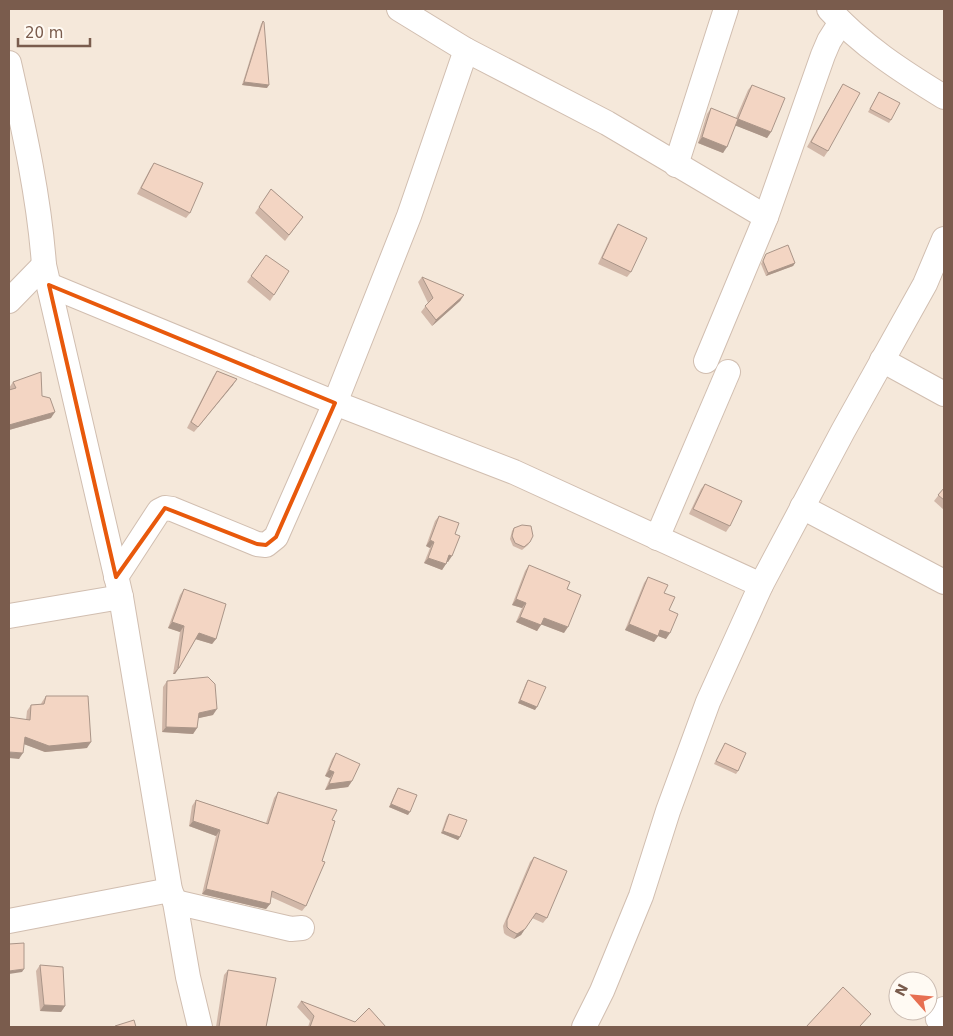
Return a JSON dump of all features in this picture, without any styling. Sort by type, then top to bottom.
[{"type":"street","points":[[399,9],[466,50],[607,123],[766,217]]},
{"type":"street","points":[[676,165],[726,9]]},
{"type":"street","points":[[706,361],[766,217],[829,41],[835,16],[880,55],[944,97]]},
{"type":"street","points":[[9,616],[119,587],[160,511],[165,508],[172,509],[257,544],[266,544],[276,537],[335,403],[409,216],[466,50]]},
{"type":"street","points":[[9,63],[29,153],[47,275],[119,587],[172,896],[200,1027]]},
{"type":"street","points":[[584,1027],[602,991],[640,896],[668,811],[708,702],[761,585],[925,284],[944,239]]},
{"type":"street","points":[[47,275],[335,403],[514,472],[761,585]]},
{"type":"street","points":[[9,301],[47,275]]},
{"type":"street","points":[[882,360],[944,394]]},
{"type":"street","points":[[657,538],[728,372]]},
{"type":"street","points":[[802,507],[944,582]]},
{"type":"street","points":[[9,921],[172,896],[291,929],[302,928]]},
{"type":"street","points":[[944,1009],[938,1019],[944,1027]]},
{"type":"highlighted area","points":[[49,285],[335,403],[276,537],[266,545],[257,544],[165,508],[116,577]]},
{"type":"shaded area","points":[[9,9],[944,9],[944,1027],[9,1027]]},
{"type":"building","points":[[264,22],[269,85],[244,82]]},
{"type":"building","points":[[843,84],[860,93],[828,151],[811,142]]},
{"type":"building","points":[[752,85],[785,98],[771,132],[738,119]]},
{"type":"building","points":[[879,92],[900,103],[891,120],[870,109]]},
{"type":"building","points":[[711,108],[738,119],[727,147],[702,137]]},
{"type":"building","points":[[154,163],[203,183],[190,213],[141,188]]},
{"type":"building","points":[[271,189],[303,217],[289,235],[259,207]]},
{"type":"building","points":[[618,224],[647,238],[631,272],[602,258]]},
{"type":"building","points":[[788,245],[795,263],[768,273],[763,261],[766,254]]},
{"type":"building","points":[[266,255],[289,271],[274,295],[251,276]]},
{"type":"building","points":[[422,277],[464,295],[436,320],[425,306],[433,298]]},
{"type":"building","points":[[217,371],[237,379],[198,427],[191,422]]},
{"type":"building","points":[[41,372],[42,396],[50,398],[55,412],[9,425],[9,390],[16,388],[13,382]]},
{"type":"building","points":[[705,484],[742,501],[730,526],[693,509]]},
{"type":"building","points":[[944,488],[944,500],[938,495]]},
{"type":"building","points":[[439,516],[459,523],[455,534],[460,536],[452,556],[449,555],[446,564],[428,558],[434,542],[430,540]]},
{"type":"building","points":[[522,525],[531,526],[533,536],[524,547],[515,543],[512,536],[514,528]]},
{"type":"building","points":[[529,565],[570,582],[567,589],[581,595],[568,627],[544,618],[541,625],[520,617],[526,603],[516,599]]},
{"type":"building","points":[[648,577],[668,585],[664,593],[675,597],[669,610],[678,614],[670,633],[660,630],[658,636],[629,624]]},
{"type":"building","points":[[184,589],[226,604],[216,639],[199,633],[178,668],[184,626],[172,622]]},
{"type":"building","points":[[208,677],[215,684],[217,709],[199,713],[197,728],[166,727],[167,681]]},
{"type":"building","points":[[528,680],[546,687],[537,707],[520,700]]},
{"type":"building","points":[[46,696],[88,696],[91,742],[49,746],[25,737],[23,753],[9,752],[9,717],[30,720],[31,705],[44,704]]},
{"type":"building","points":[[725,743],[746,753],[738,771],[716,761]]},
{"type":"building","points":[[336,753],[360,764],[352,781],[329,784],[334,772],[329,770]]},
{"type":"building","points":[[398,788],[417,795],[410,812],[391,804]]},
{"type":"building","points":[[278,792],[337,810],[332,820],[335,821],[322,861],[325,862],[306,906],[272,891],[270,904],[206,889],[220,830],[193,821],[196,800],[268,824]]},
{"type":"building","points":[[449,814],[467,820],[460,837],[443,831]]},
{"type":"building","points":[[534,857],[567,871],[547,918],[536,913],[525,929],[517,934],[507,927],[507,920]]},
{"type":"building","points":[[24,943],[24,969],[9,971],[9,944]]},
{"type":"building","points":[[40,965],[63,967],[65,1006],[44,1005]]},
{"type":"building","points":[[228,970],[276,978],[266,1027],[219,1027]]},
{"type":"building","points":[[843,987],[871,1014],[861,1027],[806,1027]]},
{"type":"building","points":[[301,1001],[355,1022],[369,1008],[386,1027],[310,1027],[314,1016]]},
{"type":"building","points":[[134,1020],[136,1027],[115,1026]]}]
